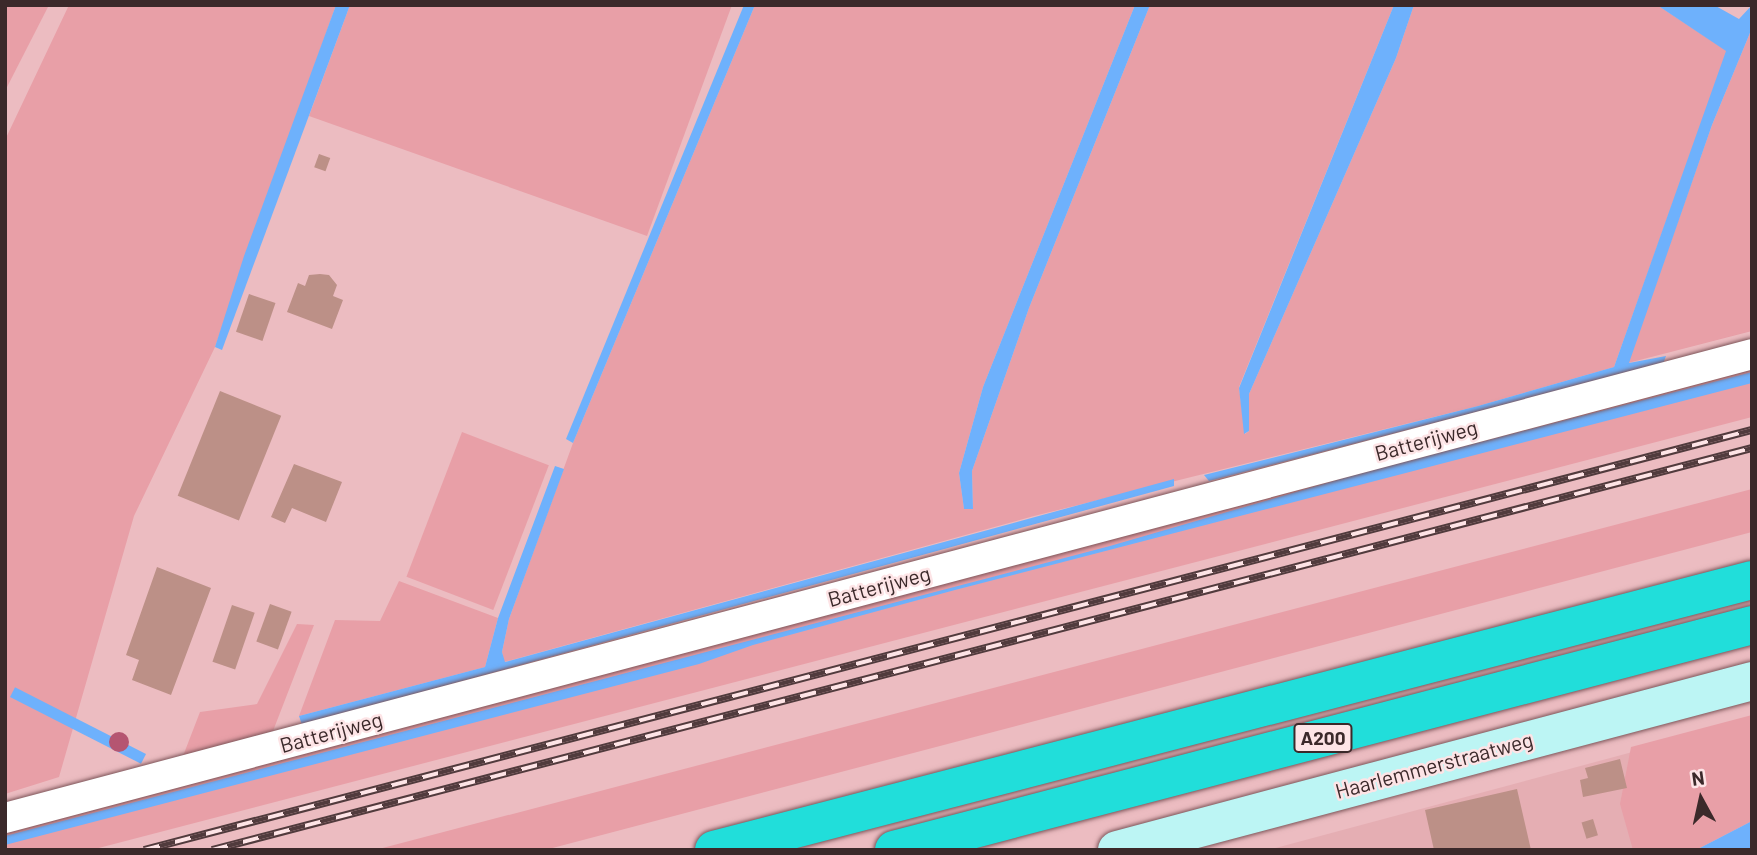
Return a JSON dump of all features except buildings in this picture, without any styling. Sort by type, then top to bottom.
[{"type":"highway","name":"A200","points":[[714,850],[1752,580]]},
{"type":"highway","name":"A200","points":[[894,850],[1752,625]]},
{"type":"main road","name":"Haarlemmerstraatweg","points":[[1117,850],[1752,681]]},
{"type":"street","name":"Batterijweg","points":[[5,818],[1752,354]]},
{"type":"shaded area","points":[[5,5],[49,5],[5,91]]},
{"type":"shaded area","points":[[69,5],[336,5],[215,347],[134,516],[59,777],[5,794],[5,140]]},
{"type":"shaded area","points":[[350,5],[732,5],[647,236],[309,116]]},
{"type":"shaded area","points":[[755,5],[1135,5],[983,387],[959,473],[964,509],[973,508],[972,471],[1029,308],[1150,5],[1394,5],[1239,387],[1245,434],[1249,431],[1249,394],[1396,58],[1414,5],[1657,5],[1727,51],[1614,367],[1478,406],[1034,516],[504,662],[502,652],[509,619],[573,443]]},
{"type":"shaded area","points":[[1752,28],[1752,331],[1628,363],[1712,125]]},
{"type":"shaded area","points":[[1752,363],[1752,417],[91,850],[5,850],[5,824]]},
{"type":"shaded area","points":[[462,432],[549,465],[493,610],[406,577]]},
{"type":"shaded area","points":[[1752,489],[1752,532],[545,850],[375,850]]},
{"type":"shaded area","points":[[399,581],[498,618],[485,667],[299,716],[335,620],[380,621]]},
{"type":"shaded area","points":[[297,624],[314,625],[273,731],[183,756],[200,712],[257,704]]},
{"type":"shaded area","points":[[1752,715],[1752,821],[1696,850],[1633,850],[1620,804],[1631,747]]},
{"type":"shaded area","points":[[1640,750],[1653,850],[1268,850]]},
{"type":"water","points":[[336,5],[350,5],[222,350],[215,347],[244,256]]},
{"type":"water","points":[[744,5],[755,5],[573,443],[566,439]]},
{"type":"water","points":[[1135,5],[1150,5],[1029,308],[972,471],[973,509],[964,509],[959,473],[983,387]]},
{"type":"water","points":[[1394,5],[1414,5],[1396,58],[1249,394],[1249,431],[1244,434],[1239,388]]},
{"type":"water","points":[[1657,5],[1714,5],[1739,19],[1752,5],[1752,28],[1712,125],[1629,363],[1666,356],[1663,364],[1209,481],[1204,475],[1478,406],[1614,367],[1726,51]]},
{"type":"water","points":[[1752,372],[1752,383],[955,590],[753,645],[699,664],[5,845],[5,836],[1110,546],[1368,471]]},
{"type":"water","points":[[555,466],[564,469],[509,619],[502,652],[505,662],[1174,479],[1174,486],[302,725],[299,716],[485,667],[498,618]]},
{"type":"water","points":[[15,687],[146,754],[141,764],[10,697]]},
{"type":"water","points":[[1752,821],[1752,850],[1696,850]]},
{"type":"railway","points":[[144,850],[1752,430]]},
{"type":"railway","points":[[212,850],[1752,448]]}]
